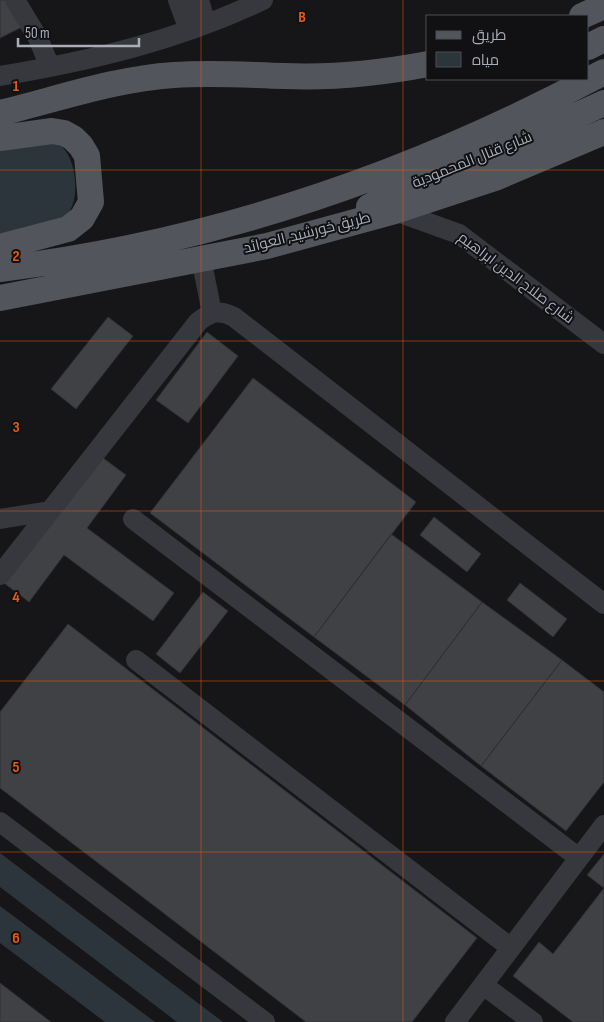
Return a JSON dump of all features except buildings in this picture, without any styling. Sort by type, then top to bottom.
[{"type":"main road","points":[[584,15],[604,6]]},
{"type":"main road","points":[[589,46],[604,39]]},
{"type":"main road","points":[[0,113],[99,86],[173,75],[229,73],[325,76],[420,68]]},
{"type":"main road","points":[[589,80],[604,72]]},
{"type":"main road","points":[[0,269],[132,248],[192,235],[284,209],[393,171],[452,147],[509,121],[588,80]]},
{"type":"main road","name":"شارع قنال المحمودية","points":[[344,224],[394,192],[503,149],[604,103]]},
{"type":"main road","points":[[0,138],[52,131],[64,133],[73,138],[87,156],[91,202],[82,218],[68,229],[0,247]]},
{"type":"main road","name":"طريق خورشيد, العوائد","points":[[0,298],[267,246],[395,211],[495,178],[604,132]]},
{"type":"street","points":[[15,0],[38,38],[50,68]]},
{"type":"street","points":[[178,0],[198,27]]},
{"type":"street","points":[[198,27],[199,0]]},
{"type":"street","points":[[0,76],[50,68],[133,48],[198,27],[241,5],[263,0]]},
{"type":"street","name":"شارع صلاح الدين ابراهيم","points":[[395,211],[459,234],[604,344]]},
{"type":"street","points":[[201,258],[212,313]]},
{"type":"street","points":[[0,575],[198,322],[217,311],[234,317],[604,604]]},
{"type":"street","points":[[0,519],[50,511]]},
{"type":"street","points":[[133,519],[579,858]]},
{"type":"street","points":[[136,660],[511,948]]},
{"type":"street","points":[[0,822],[265,1022]]},
{"type":"street","points":[[454,1022],[604,825]]},
{"type":"street","points":[[483,985],[533,1022]]},
{"type":"water","points":[[58,143],[68,155],[74,174],[75,194],[69,212],[66,216],[54,221],[0,237],[0,151]]},
{"type":"water","points":[[0,853],[223,1022],[177,1022],[0,887]]},
{"type":"water","points":[[0,906],[155,1022],[105,1022],[0,943]]}]
